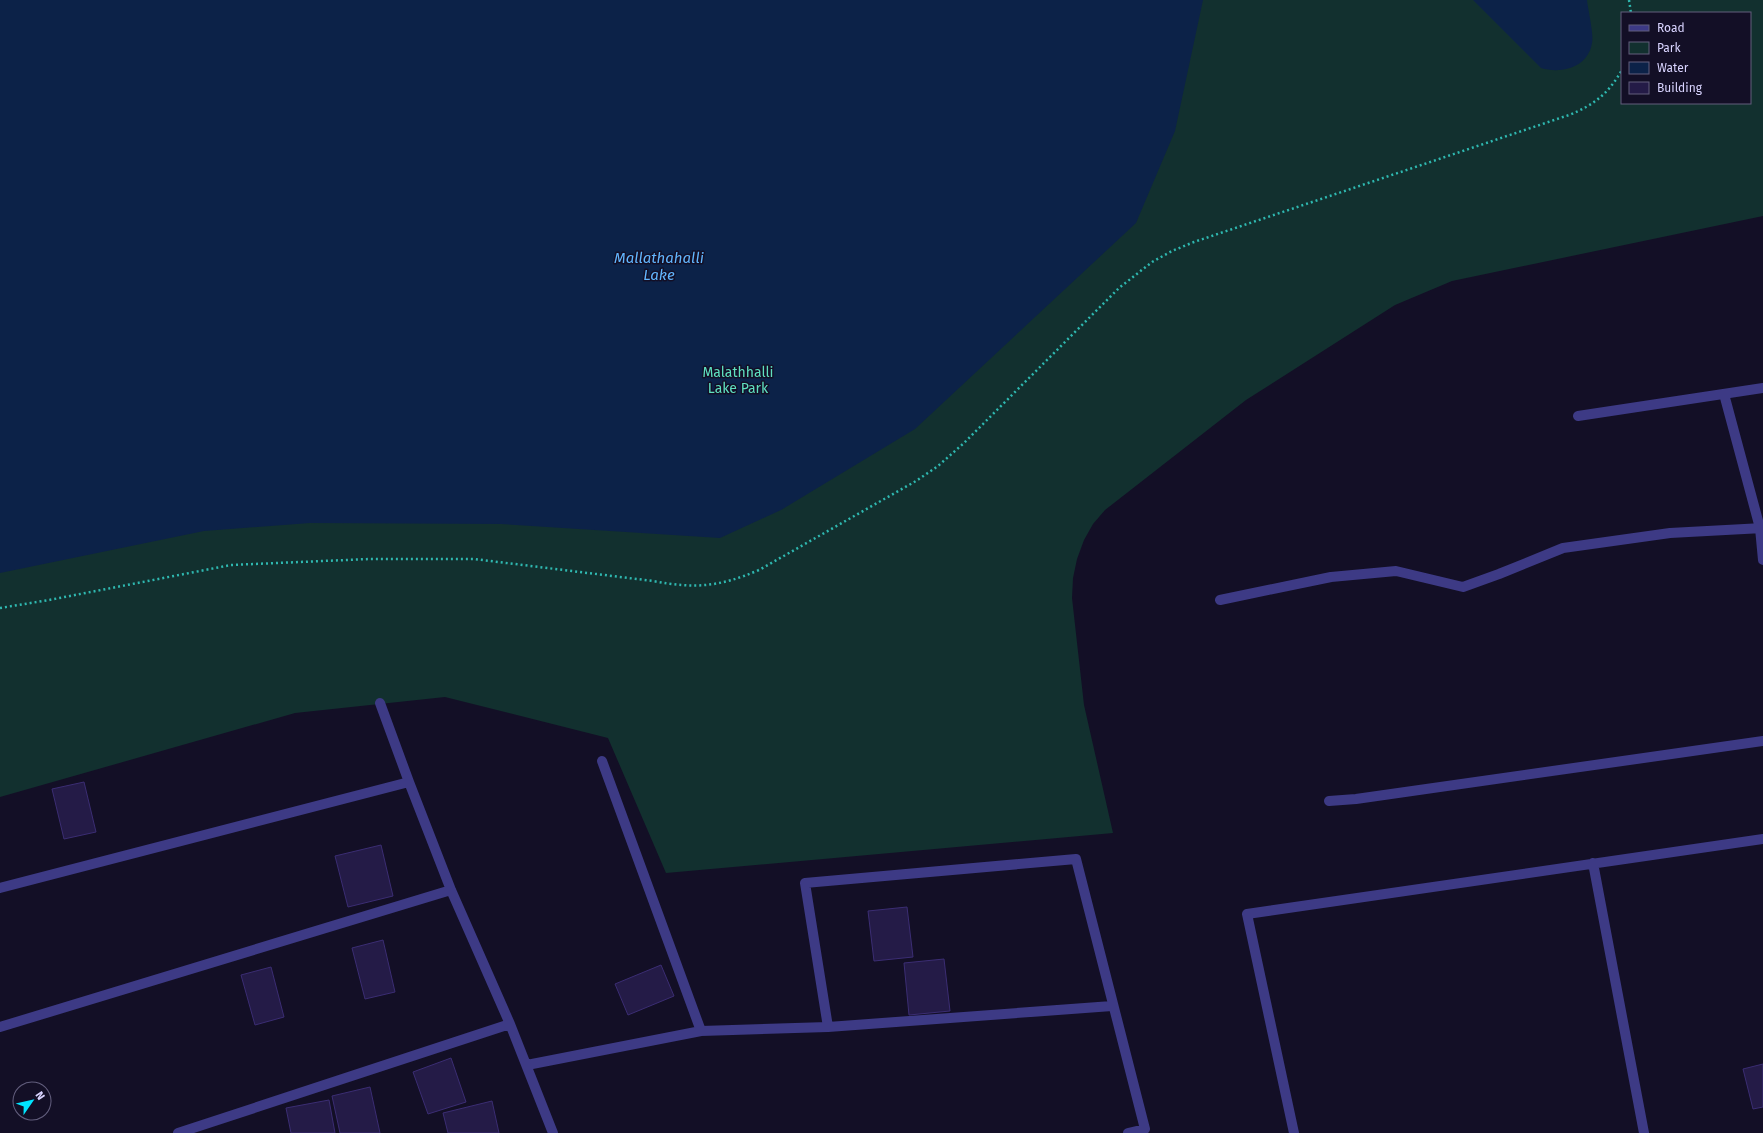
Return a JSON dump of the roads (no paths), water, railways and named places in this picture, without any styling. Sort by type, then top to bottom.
[{"type":"street","points":[[1578,416],[1763,388]]},
{"type":"street","points":[[1724,394],[1761,528],[1763,560]]},
{"type":"street","points":[[1220,600],[1331,577],[1396,571],[1463,587],[1563,548],[1670,533],[1761,528]]},
{"type":"street","points":[[380,703],[451,890],[510,1024],[552,1133]]},
{"type":"street","points":[[1329,801],[1356,799],[1763,740]]},
{"type":"street","points":[[602,762],[701,1031]]},
{"type":"street","points":[[0,888],[409,782]]},
{"type":"street","points":[[1294,1133],[1247,914],[1593,863],[1763,840]]},
{"type":"street","points":[[828,1027],[804,883],[1076,859],[1112,1006],[1145,1129],[1128,1133]]},
{"type":"street","points":[[1593,863],[1644,1133]]},
{"type":"street","points":[[0,1027],[451,890]]},
{"type":"street","points":[[527,1065],[701,1031],[828,1027],[1112,1006]]},
{"type":"street","points":[[178,1133],[510,1024]]},
{"type":"water","name":"Mallathahalli Lake","points":[[0,0],[1203,0],[1175,131],[1136,223],[915,429],[781,510],[720,538],[501,524],[310,523],[204,531],[0,573]]},
{"type":"water","points":[[1473,0],[1587,0],[1592,34],[1592,43],[1589,51],[1585,58],[1572,67],[1557,70],[1541,68]]},
{"type":"park label","name":"Malathhalli Lake Park","points":[[738,380]]}]
